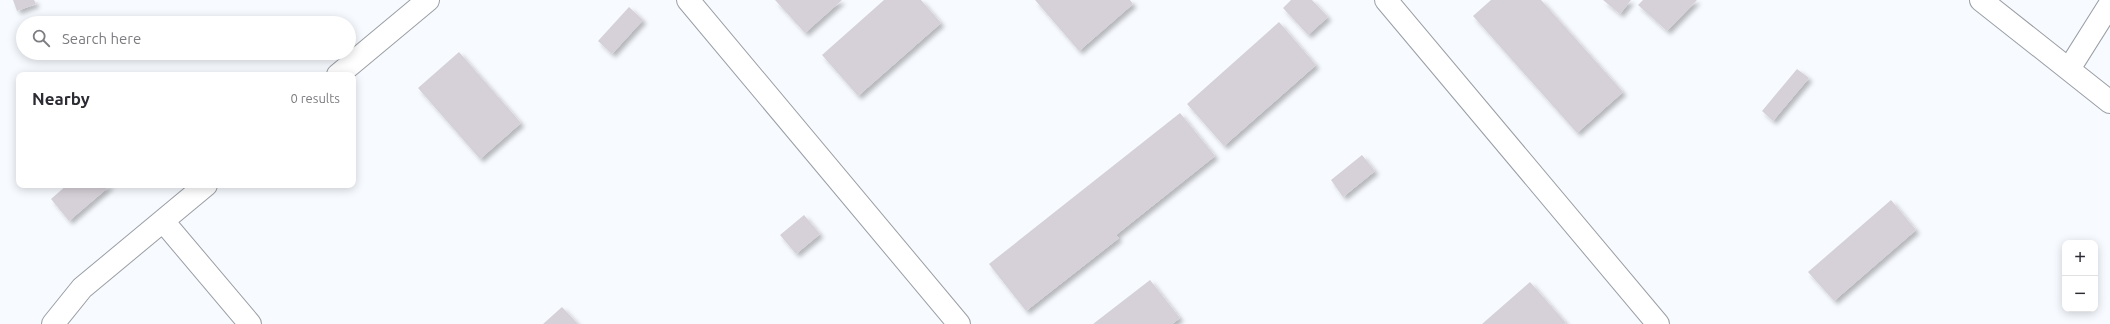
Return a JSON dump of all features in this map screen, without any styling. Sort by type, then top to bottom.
[{"type":"street","points":[[342,72],[428,0]]},
{"type":"street","points":[[688,0],[959,324]]},
{"type":"street","points":[[1386,0],[1658,324]]},
{"type":"street","points":[[1981,0],[2110,102]]},
{"type":"street","points":[[2068,69],[2104,4]]},
{"type":"street","points":[[53,324],[82,288],[202,188]]},
{"type":"street","points":[[163,221],[250,324]]},
{"type":"building","points":[[13,0],[34,0],[36,4],[17,11]]},
{"type":"building","points":[[775,0],[842,0],[805,33]]},
{"type":"building","points":[[884,0],[921,0],[941,23],[858,96],[822,55]]},
{"type":"building","points":[[1035,0],[1130,0],[1133,4],[1079,51]]},
{"type":"building","points":[[1291,0],[1312,0],[1328,17],[1308,35],[1283,8]]},
{"type":"building","points":[[1491,0],[1541,0],[1623,92],[1577,133],[1473,16]]},
{"type":"building","points":[[1603,0],[1631,0],[1620,14]]},
{"type":"building","points":[[1643,0],[1697,0],[1667,31],[1638,5]]},
{"type":"building","points":[[629,7],[643,20],[612,54],[598,41]]},
{"type":"building","points":[[1279,22],[1316,65],[1224,146],[1187,104]]},
{"type":"building","points":[[459,52],[521,123],[480,159],[418,88]]},
{"type":"building","points":[[1797,69],[1809,78],[1773,121],[1762,111]]},
{"type":"building","points":[[1180,113],[1215,156],[1116,235],[1119,238],[1026,311],[989,264]]},
{"type":"building","points":[[1362,155],[1375,171],[1343,197],[1331,180]]},
{"type":"building","points":[[64,188],[108,188],[69,221],[51,199]]},
{"type":"building","points":[[1891,200],[1916,230],[1834,301],[1808,272]]},
{"type":"building","points":[[804,215],[820,234],[796,254],[780,235]]},
{"type":"building","points":[[1150,280],[1180,318],[1172,324],[1093,324]]},
{"type":"building","points":[[1530,282],[1566,323],[1482,324]]},
{"type":"building","points":[[562,307],[578,324],[543,324]]}]
